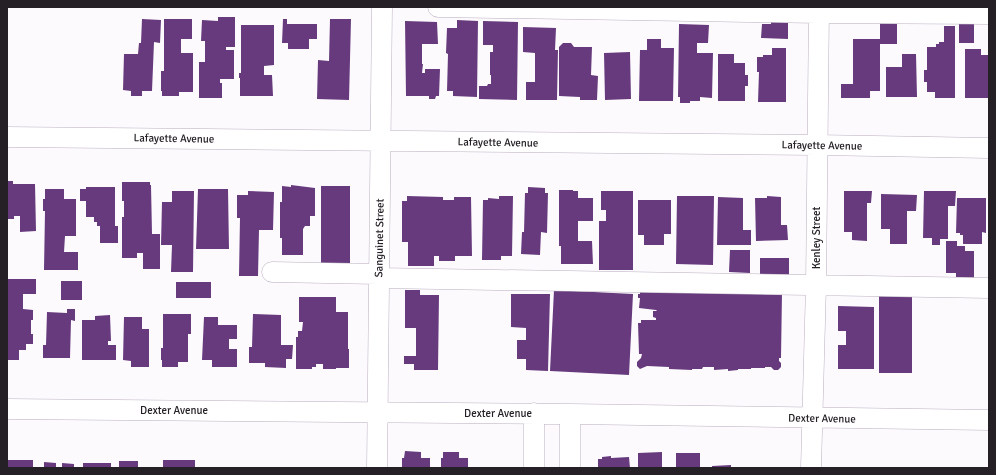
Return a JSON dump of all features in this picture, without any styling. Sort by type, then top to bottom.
[{"type":"street","name":"Sanguinet Street","points":[[377,468],[382,7]]},
{"type":"street","points":[[438,7],[818,10],[989,14]]},
{"type":"street","name":"Kenley Street","points":[[811,468],[816,285],[818,10]]},
{"type":"street","name":"Lafayette Avenue","points":[[7,137],[989,148]]},
{"type":"street","points":[[272,272],[379,276],[989,288]]},
{"type":"street","name":"Dexter Avenue","points":[[7,409],[534,413],[989,420]]},
{"type":"street","points":[[534,413],[534,468]]},
{"type":"street","points":[[570,414],[570,468]]},
{"type":"building","points":[[218,17],[235,17],[235,47],[226,47],[226,50],[234,50],[234,79],[220,79],[220,83],[222,83],[222,98],[199,98],[199,62],[205,62],[205,41],[201,41],[202,20],[218,21]]},
{"type":"building","points":[[142,19],[161,20],[160,43],[154,42],[152,91],[142,91],[142,96],[131,96],[131,91],[123,90],[124,54],[138,54],[139,43],[141,43]]},
{"type":"building","points":[[164,19],[192,19],[192,39],[181,39],[181,53],[193,53],[193,92],[179,92],[179,96],[162,96],[161,71],[164,71]]},
{"type":"building","points":[[283,19],[287,19],[287,24],[317,24],[317,39],[309,39],[309,49],[288,49],[288,43],[282,43]]},
{"type":"building","points":[[330,19],[351,19],[349,100],[317,99],[318,60],[329,61]]},
{"type":"building","points":[[457,20],[478,21],[477,97],[453,96],[453,91],[447,91],[447,28],[457,28]]},
{"type":"building","points":[[771,20],[788,21],[788,39],[761,38],[762,24],[771,24]]},
{"type":"building","points":[[405,21],[437,22],[438,44],[422,44],[422,73],[425,73],[425,69],[440,69],[439,96],[436,96],[435,99],[429,99],[429,96],[406,96]]},
{"type":"building","points":[[483,21],[518,22],[517,100],[479,99],[479,86],[487,86],[488,84],[491,84],[490,52],[493,52],[493,45],[483,45]]},
{"type":"building","points":[[959,21],[974,21],[974,43],[959,43]]},
{"type":"building","points":[[880,22],[897,22],[897,44],[880,44],[880,91],[870,91],[870,98],[841,98],[841,84],[853,84],[853,39],[880,39]]},
{"type":"building","points":[[679,24],[709,25],[708,43],[697,43],[697,53],[713,53],[712,98],[700,97],[700,101],[680,103],[680,97],[678,97]]},
{"type":"building","points":[[241,25],[274,25],[274,65],[264,66],[264,75],[272,75],[273,96],[240,96],[239,73],[241,73]]},
{"type":"building","points":[[944,26],[955,26],[955,98],[935,98],[935,92],[927,92],[927,82],[924,82],[924,70],[927,70],[927,47],[936,47],[936,44],[939,44],[939,42],[944,42]]},
{"type":"building","points":[[523,27],[556,28],[555,50],[558,50],[557,100],[526,100],[526,82],[535,82],[535,53],[523,52]]},
{"type":"building","points":[[647,39],[661,39],[661,48],[674,48],[673,101],[639,101],[640,50],[647,50]]},
{"type":"building","points":[[563,43],[571,43],[574,47],[592,47],[591,75],[598,76],[597,100],[580,100],[580,97],[559,96],[559,47]]},
{"type":"building","points":[[772,48],[786,48],[786,102],[758,102],[759,72],[757,72],[757,57],[772,55]]},
{"type":"building","points":[[965,49],[981,49],[981,55],[989,55],[989,98],[965,98]]},
{"type":"building","points":[[630,52],[631,99],[605,100],[604,53]]},
{"type":"building","points":[[718,54],[734,54],[734,63],[745,63],[745,75],[748,75],[748,86],[745,86],[745,101],[718,101]]},
{"type":"building","points":[[902,54],[916,54],[917,97],[886,97],[886,67],[902,67]]},
{"type":"building","points":[[7,181],[13,181],[13,184],[35,184],[36,231],[20,232],[20,216],[14,216],[14,219],[7,219]]},
{"type":"building","points":[[122,182],[150,182],[152,234],[160,234],[160,269],[143,269],[143,253],[137,253],[137,258],[122,258],[122,217],[124,217],[124,201],[122,201]]},
{"type":"building","points":[[291,185],[315,188],[315,216],[310,216],[310,226],[305,226],[303,229],[303,255],[282,255],[282,238],[280,238],[280,202],[282,202],[282,186],[291,187]]},
{"type":"building","points":[[321,186],[350,186],[350,268],[321,268]]},
{"type":"building","points":[[86,187],[115,187],[115,226],[118,226],[118,243],[100,243],[100,226],[97,226],[97,222],[94,222],[94,217],[86,217],[86,201],[80,201],[80,189],[86,189]]},
{"type":"building","points":[[528,187],[545,188],[545,193],[548,193],[547,233],[541,232],[540,255],[521,254],[522,232],[524,232],[525,193],[528,193]]},
{"type":"building","points":[[45,189],[64,189],[64,199],[76,199],[76,236],[65,236],[64,252],[78,252],[78,270],[44,270],[45,211],[43,211],[43,199],[45,199]]},
{"type":"building","points":[[198,189],[228,189],[229,249],[196,249]]},
{"type":"building","points":[[559,190],[578,191],[578,198],[593,198],[593,221],[578,221],[578,241],[592,241],[593,264],[561,264],[561,246],[559,246]]},
{"type":"building","points":[[172,191],[194,191],[193,272],[171,272],[172,245],[161,245],[162,202],[172,202]]},
{"type":"building","points":[[248,191],[274,192],[273,230],[259,230],[258,276],[239,276],[240,218],[237,218],[237,195],[248,195]]},
{"type":"building","points":[[601,191],[633,191],[633,270],[599,270],[599,221],[606,221],[606,210],[601,210]]},
{"type":"building","points":[[844,191],[872,191],[871,203],[867,203],[867,241],[852,240],[852,232],[844,232]]},
{"type":"building","points":[[924,191],[956,191],[955,206],[948,206],[948,239],[940,239],[940,245],[932,245],[932,238],[923,238]]},
{"type":"building","points":[[881,194],[917,195],[916,211],[907,211],[907,244],[890,244],[890,229],[881,229]]},
{"type":"building","points":[[407,196],[443,197],[443,200],[454,200],[454,197],[471,197],[472,256],[455,256],[455,261],[439,261],[439,256],[434,256],[434,266],[408,266],[408,242],[402,242],[402,201],[407,201]]},
{"type":"building","points":[[499,196],[513,196],[512,256],[501,256],[501,260],[482,260],[483,200],[488,200],[488,198],[499,199]]},
{"type":"building","points":[[677,196],[714,196],[713,265],[676,264]]},
{"type":"building","points":[[767,196],[781,197],[781,225],[787,225],[788,240],[756,241],[755,198],[767,198]]},
{"type":"building","points":[[718,197],[743,198],[743,230],[751,230],[751,245],[717,245]]},
{"type":"building","points":[[957,198],[986,198],[986,233],[982,232],[982,244],[963,244],[963,235],[956,233]]},
{"type":"building","points":[[638,200],[671,200],[671,234],[664,234],[664,245],[644,245],[644,235],[638,235]]},
{"type":"building","points":[[946,241],[957,241],[957,246],[965,246],[965,251],[974,251],[974,280],[956,280],[956,273],[946,273]]},
{"type":"building","points":[[730,250],[750,250],[750,273],[729,272]]},
{"type":"building","points":[[760,258],[789,258],[789,277],[760,277]]},
{"type":"building","points":[[7,279],[36,279],[36,294],[23,294],[23,309],[33,310],[31,334],[33,334],[33,344],[26,344],[26,350],[19,350],[19,360],[7,360]]},
{"type":"building","points":[[61,281],[82,281],[82,300],[61,300]]},
{"type":"building","points":[[176,282],[211,282],[211,298],[176,298]]},
{"type":"building","points":[[405,290],[420,290],[420,295],[439,295],[438,370],[414,370],[414,364],[404,364],[404,356],[416,356],[416,328],[405,328]]},
{"type":"building","points":[[554,290],[633,294],[629,375],[550,371]]},
{"type":"building","points":[[640,290],[782,292],[781,358],[779,358],[781,367],[778,370],[774,370],[771,367],[765,367],[728,371],[728,369],[714,370],[714,367],[703,367],[702,369],[692,370],[647,366],[640,369],[637,366],[637,362],[641,358],[642,354],[639,354],[638,323],[641,323],[641,320],[656,320],[656,318],[653,317],[653,311],[657,311],[639,308],[640,298],[638,298],[638,294],[640,294]]},
{"type":"building","points":[[511,294],[550,294],[548,371],[526,370],[526,359],[517,359],[517,340],[526,340],[526,328],[511,327]]},
{"type":"building","points":[[879,294],[912,295],[912,373],[879,373]]},
{"type":"building","points":[[299,297],[336,297],[336,312],[348,312],[349,368],[323,369],[323,364],[316,364],[316,367],[312,367],[312,369],[296,369],[296,337],[298,337],[298,331],[302,331],[303,322],[299,322]]},
{"type":"building","points":[[838,306],[874,307],[874,369],[838,369],[838,345],[846,345],[846,331],[838,331]]},
{"type":"building","points":[[67,309],[75,309],[75,321],[71,320],[70,358],[43,358],[43,345],[46,345],[47,312],[67,313]]},
{"type":"building","points":[[163,314],[191,314],[191,334],[188,334],[188,362],[178,362],[178,367],[162,367],[161,348],[163,348]]},
{"type":"building","points":[[253,314],[281,315],[281,345],[293,345],[292,359],[286,359],[286,368],[265,367],[265,363],[249,363],[249,347],[252,347]]},
{"type":"building","points":[[110,315],[111,341],[108,341],[108,345],[116,345],[116,360],[82,360],[82,320],[95,320],[95,316]]},
{"type":"building","points":[[124,317],[142,317],[142,329],[149,329],[149,367],[131,367],[131,361],[123,360]]},
{"type":"building","points":[[204,317],[218,317],[218,325],[237,325],[237,339],[229,339],[229,349],[237,349],[237,367],[212,367],[212,360],[202,360]]},
{"type":"building","points":[[405,451],[421,452],[421,458],[430,458],[430,468],[402,468],[402,458],[404,458]]},
{"type":"building","points":[[443,452],[459,452],[459,458],[468,458],[468,468],[441,468],[441,458],[443,458]]},
{"type":"building","points":[[662,452],[662,468],[638,468],[638,453]]},
{"type":"building","points":[[676,453],[700,453],[700,468],[676,468]]},
{"type":"building","points":[[611,456],[611,458],[629,457],[630,468],[598,468],[598,459]]},
{"type":"building","points":[[7,460],[33,460],[33,468],[7,468]]},
{"type":"building","points":[[163,460],[195,460],[195,468],[163,468]]},
{"type":"building","points":[[119,461],[138,461],[138,468],[119,468]]},
{"type":"building","points":[[44,462],[56,463],[56,468],[44,468]]},
{"type":"building","points":[[62,463],[74,464],[74,468],[62,468]]},
{"type":"building","points":[[83,463],[111,463],[111,468],[83,468]]},
{"type":"building","points":[[731,465],[731,468],[712,468],[712,466]]}]
